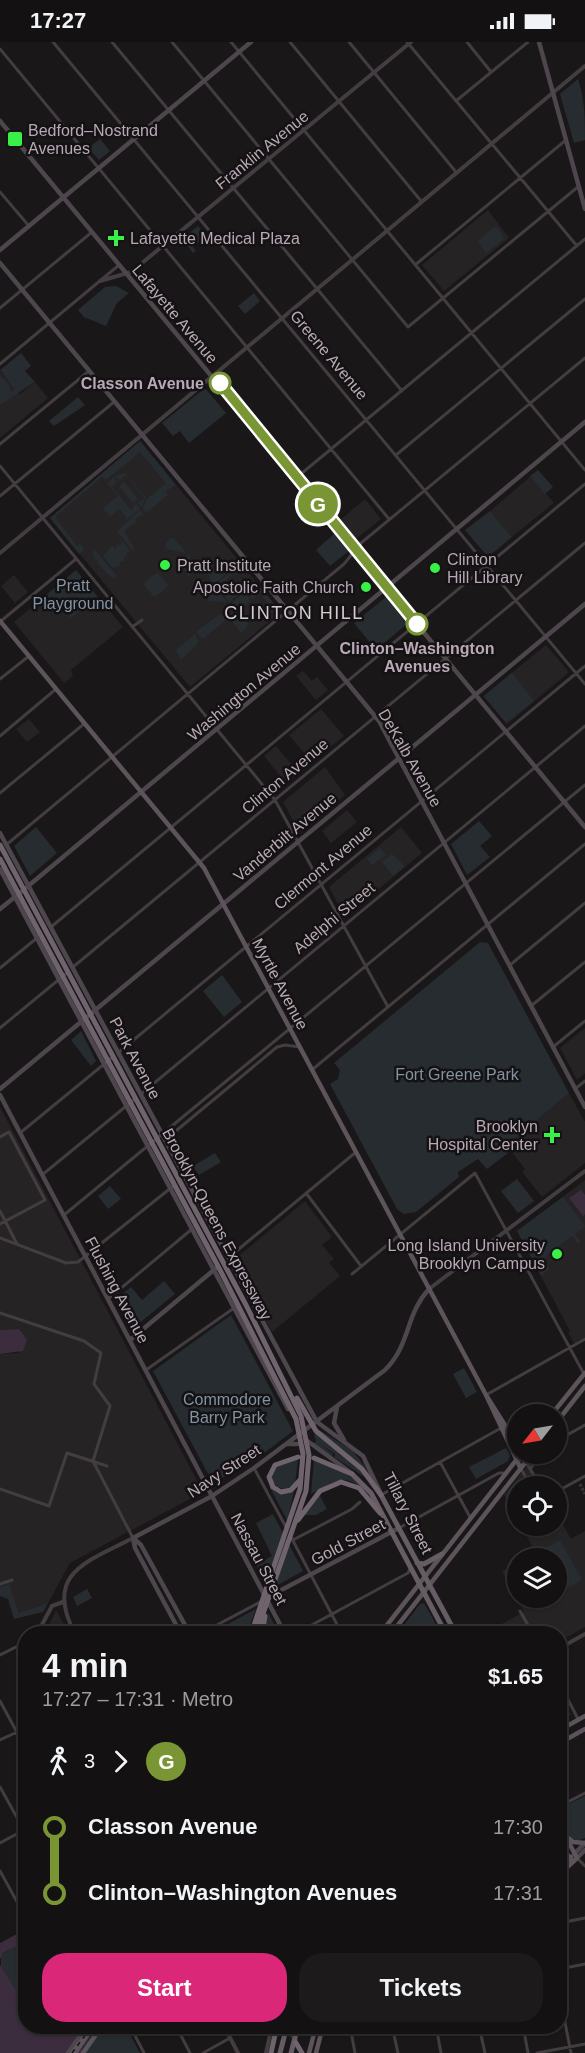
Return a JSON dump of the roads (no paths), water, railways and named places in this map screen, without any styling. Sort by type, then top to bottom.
[{"type":"highway","name":"Brooklyn-Queens Expressway","points":[[3,845],[281,1373],[304,1424],[306,1491],[259,1626]]},
{"type":"highway","name":"Brooklyn-Queens Expressway","points":[[0,859],[288,1401],[300,1433],[306,1459],[298,1513]]},
{"type":"highway","points":[[281,1373],[313,1427],[362,1469],[381,1495]]},
{"type":"highway","points":[[303,1473],[297,1485],[288,1492],[276,1489],[270,1480],[270,1471],[275,1465],[306,1459],[352,1474]]},
{"type":"highway","name":"Tillary Street","points":[[352,1474],[368,1488],[442,1626]]},
{"type":"highway","points":[[261,1626],[266,1602],[298,1513],[320,1491],[341,1482],[359,1488],[380,1513]]},
{"type":"highway","name":"Tillary Street","points":[[381,1495],[452,1626]]},
{"type":"highway","points":[[417,1563],[424,1564],[442,1554]]},
{"type":"highway","points":[[271,2053],[273,2034]]},
{"type":"highway","points":[[280,2053],[285,2034]]},
{"type":"highway","points":[[291,2053],[296,2034]]},
{"type":"highway","points":[[296,2045],[301,2053]]},
{"type":"main road","points":[[0,250],[251,42]]},
{"type":"main road","points":[[538,42],[585,208]]},
{"type":"main road","name":"Lafayette Avenue","points":[[0,121],[585,827]]},
{"type":"main road","name":"DeKalb Avenue","points":[[0,263],[375,717],[585,1107]]},
{"type":"main road","name":"Washington Avenue","points":[[0,909],[585,422]]},
{"type":"main road","name":"Vanderbilt Avenue","points":[[0,1089],[585,604]]},
{"type":"main road","name":"Myrtle Avenue","points":[[0,622],[200,862],[507,1434]]},
{"type":"main road","name":"Park Avenue","points":[[0,833],[3,845],[51,927],[317,1422]]},
{"type":"main road","name":"Park Avenue","points":[[0,869],[301,1433]]},
{"type":"main road","name":"Flushing Avenue","points":[[0,1095],[212,1496]]},
{"type":"main road","points":[[130,1340],[228,1258]]},
{"type":"main road","name":"Navy Street","points":[[133,1538],[212,1496],[254,1468],[338,1406],[394,1360],[404,1344],[416,1306],[429,1289]]},
{"type":"main road","points":[[260,1359],[276,1349]]},
{"type":"main road","points":[[560,1404],[585,1375]]},
{"type":"main road","points":[[567,1409],[585,1386]]},
{"type":"main road","points":[[282,1398],[298,1389]]},
{"type":"main road","points":[[338,1406],[334,1423],[346,1442]]},
{"type":"main road","name":"Tillary Street","points":[[317,1422],[363,1456],[381,1495]]},
{"type":"main road","name":"Myrtle Avenue","points":[[504,1427],[507,1431]]},
{"type":"main road","name":"Tillary Street","points":[[301,1433],[316,1449],[352,1474]]},
{"type":"main road","points":[[286,1444],[297,1444]]},
{"type":"main road","points":[[386,1626],[513,1464]]},
{"type":"main road","points":[[398,1625],[522,1464]]},
{"type":"main road","name":"Nassau Street","points":[[212,1496],[280,1626]]},
{"type":"main road","name":"Gold Street","points":[[266,1602],[311,1574],[399,1528]]},
{"type":"main road","points":[[133,1538],[135,1548],[177,1626]]},
{"type":"main road","points":[[133,1538],[141,1545],[186,1626]]},
{"type":"main road","points":[[567,1725],[583,1717]]},
{"type":"main road","points":[[567,1739],[585,1730]]},
{"type":"main road","points":[[567,1836],[573,1842],[585,1843],[576,1856]]},
{"type":"main road","points":[[567,1839],[576,1856]]},
{"type":"main road","points":[[567,1863],[585,1850]]},
{"type":"main road","points":[[567,1855],[570,1861]]},
{"type":"main road","points":[[567,1865],[570,1861]]},
{"type":"main road","points":[[68,2053],[81,2034]]},
{"type":"main road","points":[[75,2053],[88,2034]]},
{"type":"main road","points":[[83,2053],[96,2034]]},
{"type":"main road","points":[[309,2053],[314,2034]]},
{"type":"main road","points":[[316,2053],[321,2034]]},
{"type":"street","name":"Greene Avenue","points":[[53,42],[585,684]]},
{"type":"street","points":[[112,42],[402,391]]},
{"type":"street","points":[[172,42],[408,327],[579,186]]},
{"type":"street","points":[[231,42],[585,470]]},
{"type":"street","points":[[290,42],[421,201]]},
{"type":"street","points":[[349,42],[456,172]]},
{"type":"street","points":[[467,42],[492,72]]},
{"type":"street","points":[[456,101],[528,42]]},
{"type":"street","points":[[409,43],[577,246]]},
{"type":"street","name":"Franklin Avenue","points":[[100,281],[126,273],[163,246],[409,43]]},
{"type":"street","points":[[0,49],[389,519]]},
{"type":"street","points":[[0,553],[141,433],[585,66]]},
{"type":"street","points":[[415,264],[566,140]]},
{"type":"street","points":[[0,192],[29,226]]},
{"type":"street","points":[[0,308],[92,232]]},
{"type":"street","points":[[296,478],[585,240]]},
{"type":"street","points":[[0,364],[119,265]]},
{"type":"street","points":[[396,455],[585,299]]},
{"type":"street","points":[[0,850],[3,845],[344,564],[389,519],[585,358]]},
{"type":"street","points":[[0,444],[89,371]]},
{"type":"street","points":[[0,496],[114,402]]},
{"type":"street","points":[[0,466],[275,800],[388,1007]]},
{"type":"street","points":[[51,927],[585,484]]},
{"type":"street","name":"Clinton Avenue","points":[[0,1028],[585,543]]},
{"type":"street","points":[[0,622],[76,559]]},
{"type":"street","points":[[132,627],[142,620]]},
{"type":"street","points":[[0,680],[29,656]]},
{"type":"street","name":"Clermont Avenue","points":[[20,1134],[585,666]]},
{"type":"street","points":[[0,736],[57,689]]},
{"type":"street","points":[[0,793],[85,723]]},
{"type":"street","name":"Adelphi Street","points":[[42,1175],[585,726]]},
{"type":"street","points":[[164,1138],[290,1028],[585,785]]},
{"type":"street","points":[[312,1069],[585,844]]},
{"type":"street","points":[[509,965],[585,903]]},
{"type":"street","points":[[0,968],[37,938]]},
{"type":"street","points":[[531,1006],[585,962]]},
{"type":"street","points":[[553,1047],[585,1021]]},
{"type":"street","points":[[64,1215],[148,1146],[164,1138],[277,1047],[285,1045],[301,1047]]},
{"type":"street","points":[[575,1089],[585,1081]]},
{"type":"street","points":[[0,1137],[9,1132],[45,1200],[0,1224]]},
{"type":"street","points":[[228,1258],[356,1152]]},
{"type":"street","points":[[429,1289],[585,1171]]},
{"type":"street","points":[[352,1274],[475,1173],[585,1375]]},
{"type":"street","points":[[0,1238],[64,1262],[75,1263],[86,1257],[185,1176]]},
{"type":"street","points":[[306,1193],[361,1266]]},
{"type":"street","points":[[0,1211],[17,1244]]},
{"type":"street","points":[[108,1299],[192,1228]]},
{"type":"street","points":[[146,1370],[234,1308]]},
{"type":"street","points":[[0,1313],[84,1341],[101,1353],[94,1384],[110,1406],[93,1461],[133,1538]]},
{"type":"street","points":[[486,1395],[585,1339]]},
{"type":"street","points":[[567,1435],[585,1425]]},
{"type":"street","points":[[381,1495],[504,1427]]},
{"type":"street","points":[[0,1489],[49,1506],[67,1452],[107,1466]]},
{"type":"street","points":[[440,1462],[470,1517]]},
{"type":"street","points":[[527,1464],[534,1476]]},
{"type":"street","points":[[530,1469],[534,1464]]},
{"type":"street","name":"Myrtle Avenue","points":[[520,1467],[525,1476]]},
{"type":"street","points":[[254,1468],[338,1626]]},
{"type":"street","name":"Gold Street","points":[[399,1528],[499,1473],[506,1473]]},
{"type":"street","points":[[567,1486],[585,1476]]},
{"type":"street","points":[[577,1480],[580,1484]]},
{"type":"street","points":[[293,1540],[352,1509],[360,1502]]},
{"type":"street","name":"Navy Street","points":[[63,1602],[67,1582],[79,1568],[133,1538]]},
{"type":"street","points":[[310,1626],[408,1573],[410,1569]]},
{"type":"street","points":[[0,1584],[12,1580]]},
{"type":"street","points":[[41,1626],[52,1606],[63,1602],[64,1611],[71,1626]]},
{"type":"street","name":"Gold Street","points":[[216,1626],[266,1602]]},
{"type":"street","points":[[520,1611],[528,1626]]},
{"type":"street","points":[[567,1644],[585,1634]]},
{"type":"street","points":[[0,1655],[18,1646]]},
{"type":"street","points":[[567,1694],[583,1717]]},
{"type":"street","points":[[0,1701],[18,1735]]},
{"type":"street","points":[[0,1740],[16,1732]]},
{"type":"street","points":[[0,1787],[18,1819]]},
{"type":"street","points":[[567,1802],[585,1793]]},
{"type":"street","points":[[0,1843],[18,1834]]},
{"type":"street","points":[[576,1856],[585,1866]]},
{"type":"street","points":[[0,1871],[18,1904]]},
{"type":"street","points":[[567,1922],[585,1918]]},
{"type":"street","points":[[567,1968],[585,1964]]},
{"type":"street","points":[[134,2034],[144,2053]]},
{"type":"street","points":[[180,2034],[190,2053]]},
{"type":"street","points":[[228,2034],[238,2053]]},
{"type":"street","points":[[266,2053],[272,2034]]},
{"type":"street","points":[[351,2034],[355,2053]]},
{"type":"street","points":[[394,2034],[398,2053]]},
{"type":"street","points":[[437,2034],[441,2053]]},
{"type":"street","points":[[480,2034],[484,2053]]},
{"type":"street","points":[[524,2034],[528,2053]]},
{"type":"street","points":[[567,2034],[571,2053]]},
{"type":"street","points":[[203,2053],[230,2038]]},
{"type":"street","points":[[537,2053],[585,2044]]},
{"type":"tunnel","points":[[580,1484],[585,1494]]},
{"type":"tunnel","points":[[292,2034],[296,2042]]},
{"type":"railway","points":[[72,2053],[86,2034]]},
{"type":"metro line","name":"G","points":[[220,383],[417,624]]},
{"type":"place","name":"Bedford–Nostrand Avenues","points":[[15,139]]},
{"type":"place","name":"Lafayette Medical Plaza","points":[[116,238]]},
{"type":"place","name":"Classon Avenue","points":[[220,383]]},
{"type":"place","name":"Pratt Institute","points":[[165,565]]},
{"type":"place","name":"Clinton Hill Library","points":[[435,568]]},
{"type":"place","name":"Apostolic Faith Church","points":[[366,587]]},
{"type":"place","name":"Clinton–Washington Avenues","points":[[417,624]]},
{"type":"place","name":"Brooklyn Hospital Center","points":[[552,1135]]},
{"type":"place","name":"Long Island University Brooklyn Campus","points":[[557,1254]]},
{"type":"district","name":"CLINTON HILL","points":[[294,613]]},
{"type":"park label","name":"Pratt Playground","points":[[73,594]]},
{"type":"park label","name":"Fort Greene Park","points":[[457,1074]]},
{"type":"park label","name":"Commodore Barry Park","points":[[227,1408]]}]
